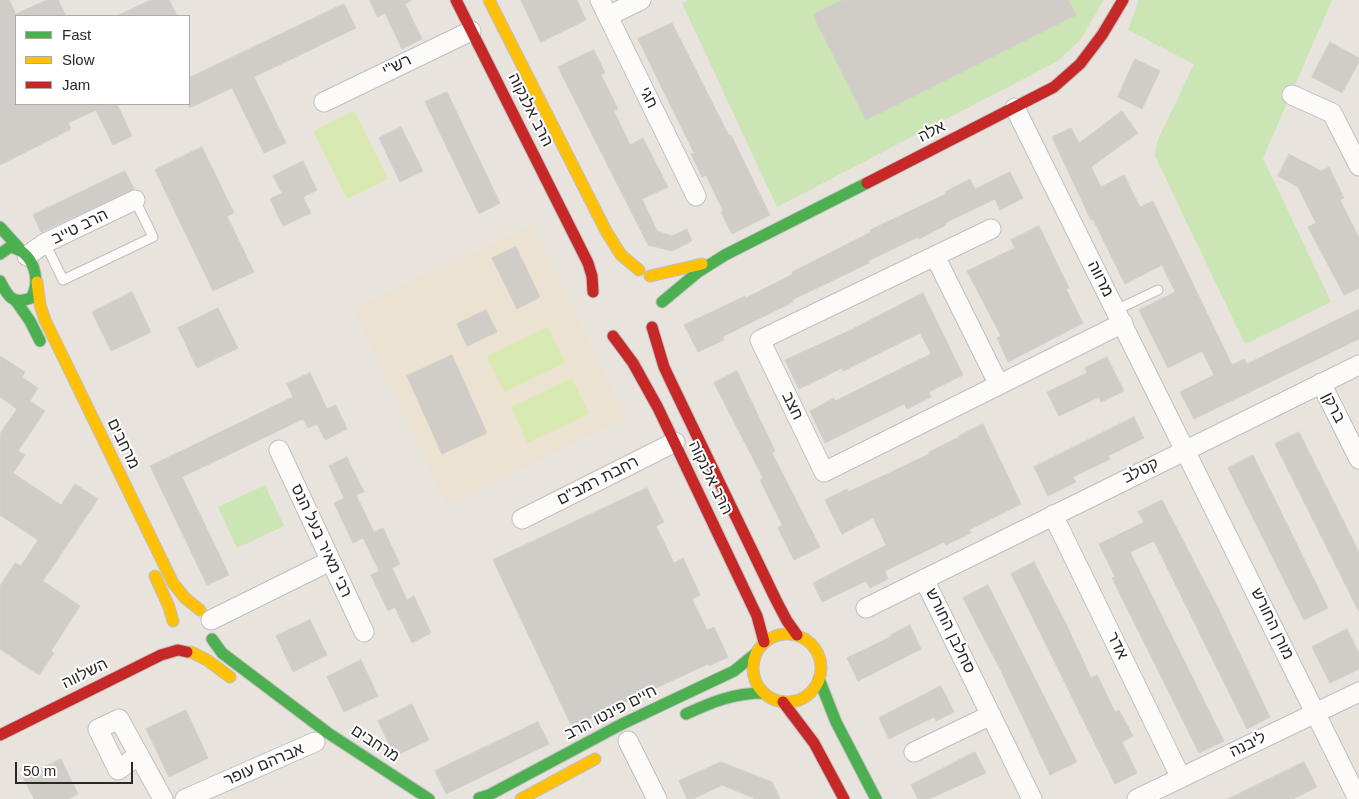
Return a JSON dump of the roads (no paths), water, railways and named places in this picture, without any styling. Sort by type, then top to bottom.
[{"type":"street","name":"הרב אלנקוה","points":[[456,0],[588,264],[592,276],[592,297],[602,277]]},
{"type":"street","name":"הרב אלנקוה","points":[[489,0],[606,231],[621,255],[639,270]]},
{"type":"street","points":[[604,8],[641,0]]},
{"type":"street","name":"אלה","points":[[656,310],[698,272],[725,255],[1054,87],[1080,64],[1102,35],[1123,0]]},
{"type":"street","name":"חגי","points":[[604,8],[696,196]]},
{"type":"street","name":"רש\"י","points":[[324,102],[471,30]]},
{"type":"street","points":[[1292,95],[1332,113],[1359,166]]},
{"type":"street","name":"מרווה","points":[[1015,108],[1186,450]]},
{"type":"street","name":"הרב טייב","points":[[23,252],[45,244],[135,200]]},
{"type":"street","points":[[0,227],[23,252]]},
{"type":"street","name":"חצב","points":[[990,229],[760,340],[824,472],[998,385],[1119,317]]},
{"type":"street","points":[[0,254],[10,246],[23,252]]},
{"type":"street","name":"מרחבים","points":[[23,252],[36,273],[40,305],[45,320],[174,583],[185,598],[205,615]]},
{"type":"street","name":"אלה","points":[[650,276],[696,266],[725,255]]},
{"type":"street","points":[[935,256],[998,385]]},
{"type":"street","points":[[616,269],[628,268],[639,270],[650,276]]},
{"type":"street","name":"הרב אלנקוה","points":[[650,276],[664,367],[776,600],[797,635]]},
{"type":"street","points":[[16,301],[23,302],[31,298],[36,292],[37,282]]},
{"type":"street","points":[[1,286],[16,301],[30,321],[47,356]]},
{"type":"street","name":"הרב אלנקוה","points":[[629,338],[608,333],[626,352],[638,371],[675,442],[757,616],[764,642]]},
{"type":"street","name":"קטלב","points":[[924,580],[1359,365]]},
{"type":"street","name":"ברקן","points":[[1321,383],[1359,459]]},
{"type":"street","name":"רחבת רמב\"ם","points":[[522,519],[675,442]]},
{"type":"street","name":"רבי מאיר בעל הנס","points":[[279,450],[364,632]]},
{"type":"street","name":"מורן החורש","points":[[1186,450],[1358,799]]},
{"type":"street","name":"אדר","points":[[1053,515],[1181,778]]},
{"type":"street","points":[[205,615],[330,561]]},
{"type":"street","points":[[149,563],[169,607],[173,621],[172,637],[181,649],[207,660],[237,683]]},
{"type":"street","name":"סחלבן החורש","points":[[866,608],[924,580],[1032,799]]},
{"type":"street","points":[[173,621],[181,612],[194,609],[205,615],[214,633],[210,644],[201,650],[189,652]]},
{"type":"street","points":[[780,634],[797,635],[805,639],[817,652],[820,660],[819,679],[815,688],[802,699],[783,702],[770,698],[754,679],[753,662],[755,654],[764,642],[780,634]]},
{"type":"street","name":"מרחבים","points":[[212,639],[222,653],[328,733],[429,799]]},
{"type":"street","name":"השלווה","points":[[0,735],[161,654],[178,650],[189,652]]},
{"type":"street","name":"חיים פינטו הרב","points":[[481,798],[620,725],[734,671],[755,654]]},
{"type":"street","points":[[819,679],[836,722],[876,799]]},
{"type":"street","name":"ליבנה","points":[[1137,799],[1359,692]]},
{"type":"street","points":[[678,717],[731,695],[764,693]]},
{"type":"street","points":[[783,702],[814,743],[844,799]]},
{"type":"street","points":[[914,752],[991,715]]},
{"type":"street","points":[[628,741],[657,799]]},
{"type":"street","name":"אברהם עופר","points":[[185,799],[317,743]]},
{"type":"street","name":"חיים פינטו הרב","points":[[521,799],[603,754]]},
{"type":"street","points":[[139,755],[163,799]]},
{"type":"street","points":[[466,797],[481,798]]},
{"type":"lane","points":[[45,244],[63,280],[108,259],[153,237],[135,200]]},
{"type":"lane","points":[[1119,317],[1158,290]]}]
